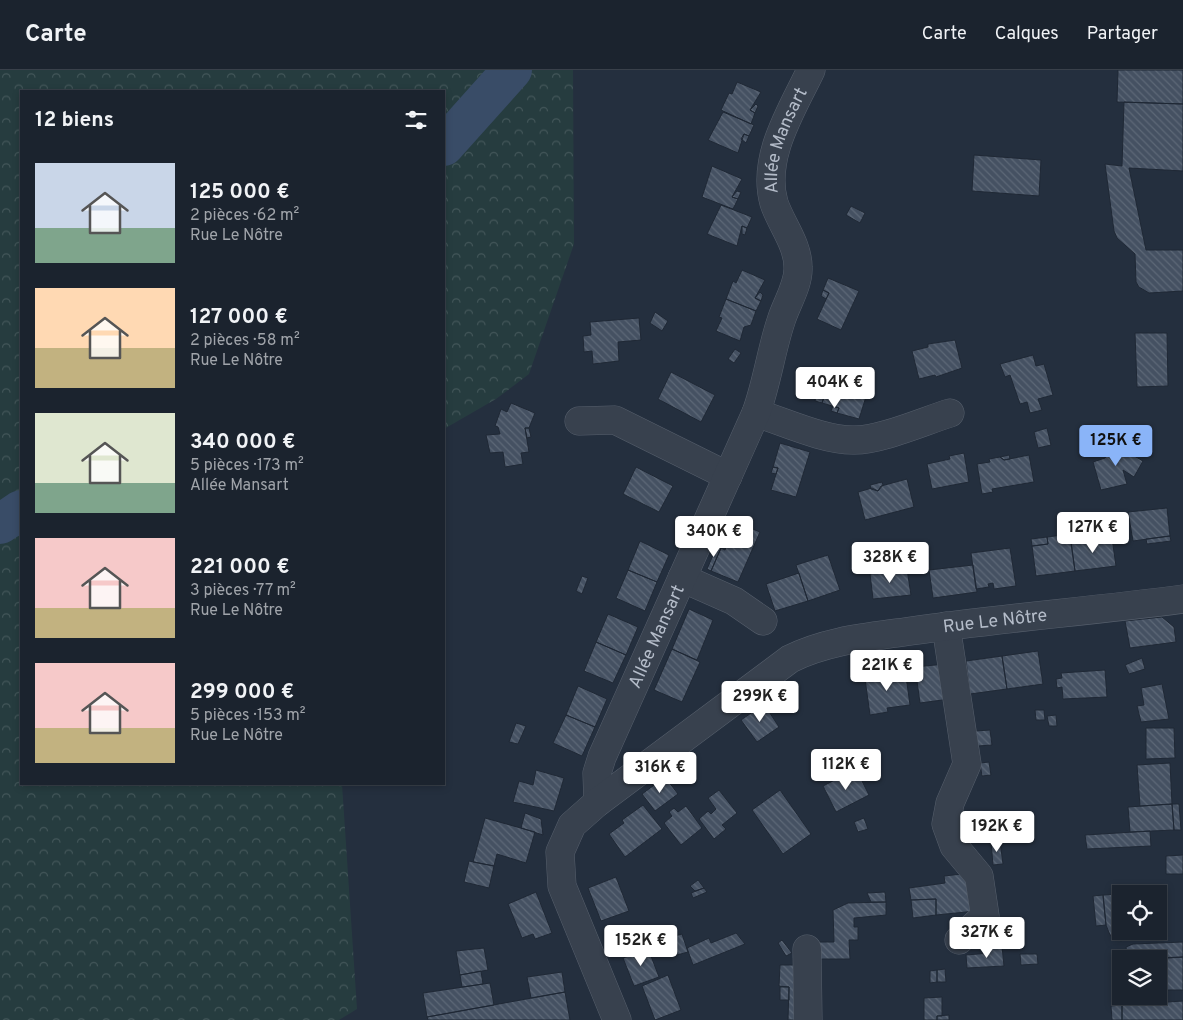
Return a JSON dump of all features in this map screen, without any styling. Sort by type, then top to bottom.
[{"type":"street","name":"Allée Mansart","points":[[598,802],[597,773],[602,757],[756,413],[766,384],[780,322],[794,289],[798,267],[794,248],[775,204],[771,186],[773,161],[778,140],[811,70]]},
{"type":"street","points":[[756,413],[834,438],[853,440],[870,438],[950,413]]},
{"type":"street","points":[[579,421],[615,420],[728,476]]},
{"type":"street","points":[[682,578],[734,601],[763,621]]},
{"type":"street","name":"Rue Le Nôtre","points":[[617,1020],[562,886],[560,852],[572,825],[598,802],[790,659],[811,648],[842,641],[946,626],[1183,599]]},
{"type":"street","points":[[946,626],[967,764],[950,803],[946,824],[954,846],[979,876],[985,916],[960,940]]},
{"type":"street","points":[[807,949],[808,1020]]},
{"type":"green space","points":[[0,70],[573,70],[574,244],[529,374],[496,399],[445,428],[445,90],[20,90],[20,785],[342,785],[357,1009],[339,1020],[0,1020]]},
{"type":"building","points":[[1118,70],[1183,70],[1183,104],[1117,102]]},
{"type":"building","points":[[737,82],[761,92],[750,110],[755,113],[751,124],[721,110],[729,93],[732,94]]},
{"type":"building","points":[[1124,102],[1183,104],[1183,171],[1129,168],[1146,250],[1183,250],[1183,291],[1149,293],[1139,287],[1136,282],[1135,254],[1117,238],[1114,231],[1105,164],[1122,166]]},
{"type":"building","points":[[756,104],[758,106],[755,113],[750,110]]},
{"type":"building","points":[[723,112],[754,125],[749,136],[744,134],[738,153],[708,140]]},
{"type":"building","points":[[744,134],[749,136],[746,143],[741,139]]},
{"type":"building","points":[[974,155],[1041,160],[1039,196],[972,191]]},
{"type":"building","points":[[712,166],[742,179],[732,197],[738,199],[733,209],[702,197]]},
{"type":"building","points":[[737,191],[741,192],[738,199],[732,197]]},
{"type":"building","points":[[721,205],[752,217],[747,228],[742,226],[737,246],[707,234]]},
{"type":"building","points":[[851,206],[865,213],[860,223],[846,215]]},
{"type":"building","points":[[742,226],[747,228],[745,235],[742,234]]},
{"type":"building","points":[[742,270],[765,280],[755,298],[761,301],[756,311],[726,299],[733,281],[736,283]]},
{"type":"building","points":[[828,278],[859,291],[841,330],[817,319],[829,293],[823,290]]},
{"type":"building","points":[[823,290],[829,293],[826,299],[821,296]]},
{"type":"building","points":[[760,292],[763,295],[761,301],[755,298]]},
{"type":"building","points":[[726,299],[756,311],[751,325],[744,327],[740,341],[716,331],[722,318],[719,317]]},
{"type":"building","points":[[655,312],[668,321],[662,331],[650,323]]},
{"type":"building","points":[[639,318],[641,340],[618,342],[619,361],[593,364],[592,351],[584,352],[583,336],[591,335],[590,322]]},
{"type":"building","points":[[1135,333],[1167,333],[1168,386],[1137,387]]},
{"type":"building","points":[[955,340],[962,368],[936,377],[935,375],[919,379],[912,351],[928,347],[928,344]]},
{"type":"building","points":[[735,349],[741,353],[734,363],[728,359]]},
{"type":"building","points":[[1033,355],[1036,366],[1044,364],[1053,395],[1038,399],[1042,410],[1030,413],[1027,402],[1020,404],[1010,375],[1005,377],[1000,364]]},
{"type":"building","points":[[836,370],[871,381],[859,419],[837,413],[839,408],[822,403],[824,397],[816,395],[821,377],[834,380]]},
{"type":"building","points":[[671,372],[715,395],[701,422],[658,399]]},
{"type":"building","points":[[816,395],[824,397],[822,403],[815,401]]},
{"type":"building","points":[[511,403],[535,413],[529,428],[525,428],[529,452],[521,453],[523,464],[505,467],[503,452],[490,453],[486,435],[500,434],[498,427],[495,426],[501,409],[507,412]]},
{"type":"building","points":[[833,406],[839,408],[837,413],[831,411]]},
{"type":"building","points":[[525,428],[529,428],[531,437],[527,438]]},
{"type":"building","points":[[1047,428],[1051,445],[1038,448],[1034,432]]},
{"type":"building","points":[[780,443],[810,452],[796,497],[771,490],[778,468],[773,467]]},
{"type":"building","points":[[1113,444],[1130,450],[1129,453],[1143,461],[1134,477],[1123,470],[1127,484],[1101,490],[1093,462],[1105,458]]},
{"type":"building","points":[[964,453],[969,482],[932,489],[927,464],[950,459],[949,456]]},
{"type":"building","points":[[1009,455],[1010,459],[1004,460],[1000,457]]},
{"type":"building","points":[[1029,455],[1034,482],[992,489],[993,492],[982,494],[977,464],[990,462],[989,459],[1000,457],[1004,460]]},
{"type":"building","points":[[636,467],[673,486],[659,512],[623,494]]},
{"type":"building","points":[[773,467],[778,468],[776,474],[771,473]]},
{"type":"building","points":[[907,479],[914,507],[865,520],[858,492],[872,488],[878,491],[881,486]]},
{"type":"building","points":[[882,482],[883,485],[878,491],[871,489],[870,485]]},
{"type":"building","points":[[1167,508],[1170,536],[1133,541],[1128,512]]},
{"type":"building","points":[[736,522],[760,532],[738,582],[711,571],[721,548],[725,550]]},
{"type":"building","points":[[1070,534],[1075,571],[1036,576],[1032,546],[1048,544],[1047,537]]},
{"type":"building","points":[[1170,536],[1171,541],[1147,544],[1146,539]]},
{"type":"building","points":[[1047,537],[1048,544],[1032,546],[1031,539]]},
{"type":"building","points":[[1112,538],[1116,566],[1075,571],[1071,543]]},
{"type":"building","points":[[640,541],[669,555],[657,582],[628,570]]},
{"type":"building","points":[[717,546],[721,548],[711,571],[707,569]]},
{"type":"building","points":[[1010,548],[1016,586],[994,589],[993,583],[988,584],[989,587],[976,589],[971,553]]},
{"type":"building","points":[[828,555],[840,590],[808,601],[796,565]]},
{"type":"building","points":[[973,565],[977,592],[933,598],[929,570]]},
{"type":"building","points":[[907,569],[911,595],[873,599],[870,574]]},
{"type":"building","points":[[628,570],[657,582],[645,611],[616,598]]},
{"type":"building","points":[[799,573],[808,601],[775,611],[766,584]]},
{"type":"building","points":[[582,576],[588,578],[582,594],[576,591]]},
{"type":"building","points":[[689,609],[713,620],[697,660],[672,649]]},
{"type":"building","points":[[608,614],[638,627],[626,655],[596,642]]},
{"type":"building","points":[[1162,617],[1174,627],[1176,642],[1130,648],[1125,621]]},
{"type":"building","points":[[596,642],[626,655],[613,683],[584,671]]},
{"type":"building","points":[[672,649],[700,662],[682,702],[654,690]]},
{"type":"building","points":[[1038,651],[1043,684],[1007,689],[1002,656]]},
{"type":"building","points":[[1002,656],[1007,689],[970,694],[966,661]]},
{"type":"building","points":[[1142,658],[1145,669],[1129,674],[1125,665]]},
{"type":"building","points":[[945,664],[950,699],[920,703],[915,667]]},
{"type":"building","points":[[905,669],[910,705],[887,708],[888,712],[870,715],[865,679],[893,675],[893,670]]},
{"type":"building","points":[[1105,670],[1107,697],[1063,699],[1062,687],[1057,688],[1056,679],[1062,678],[1061,673]]},
{"type":"building","points":[[1162,684],[1169,719],[1141,722],[1137,706],[1144,705],[1141,688]]},
{"type":"building","points":[[578,686],[607,699],[595,727],[566,715]]},
{"type":"building","points":[[764,704],[779,727],[757,742],[741,720]]},
{"type":"building","points":[[1035,710],[1044,710],[1045,720],[1036,720]]},
{"type":"building","points":[[566,715],[595,727],[582,756],[553,743]]},
{"type":"building","points":[[1056,715],[1057,726],[1049,726],[1047,716]]},
{"type":"building","points":[[516,723],[526,726],[518,744],[509,742]]},
{"type":"building","points":[[1146,728],[1174,728],[1175,758],[1146,759]]},
{"type":"building","points":[[990,730],[992,745],[978,746],[975,731]]},
{"type":"building","points":[[989,762],[991,775],[982,776],[980,763]]},
{"type":"building","points":[[1170,763],[1172,804],[1140,806],[1137,765]]},
{"type":"building","points":[[856,769],[869,795],[836,812],[823,786]]},
{"type":"building","points":[[536,770],[564,778],[554,811],[513,802],[519,781],[533,785]]},
{"type":"building","points":[[665,777],[678,794],[655,811],[642,794]]},
{"type":"building","points":[[719,790],[737,813],[722,825],[726,829],[714,839],[699,819],[708,811],[711,814],[716,809],[708,798]]},
{"type":"building","points":[[780,790],[811,834],[783,854],[752,810]]},
{"type":"building","points":[[1172,804],[1174,830],[1130,832],[1128,807]]},
{"type":"building","points":[[1172,804],[1179,804],[1181,830],[1174,830]]},
{"type":"building","points":[[643,805],[662,829],[625,857],[609,834],[624,823],[622,820]]},
{"type":"building","points":[[686,806],[702,828],[681,845],[664,823],[672,816],[669,812],[674,808],[678,812]]},
{"type":"building","points":[[525,813],[541,819],[543,835],[521,828]]},
{"type":"building","points":[[485,818],[535,832],[526,863],[497,854],[494,866],[473,862]]},
{"type":"building","points":[[864,818],[868,829],[858,832],[854,822]]},
{"type":"building","points":[[1150,831],[1151,846],[1087,849],[1085,835]]},
{"type":"building","points":[[1000,841],[1003,864],[993,865],[991,842]]},
{"type":"building","points":[[1183,855],[1183,874],[1166,874],[1166,856]]},
{"type":"building","points":[[469,861],[494,866],[489,888],[464,882]]},
{"type":"building","points":[[971,873],[976,911],[936,915],[936,899],[911,900],[909,888],[945,883],[944,876]]},
{"type":"building","points":[[616,877],[629,911],[601,921],[588,888]]},
{"type":"building","points":[[698,880],[704,888],[695,891],[690,886]]},
{"type":"building","points":[[704,888],[707,892],[693,898],[691,893]]},
{"type":"building","points":[[536,892],[552,933],[535,939],[533,934],[522,938],[508,904]]},
{"type":"building","points":[[885,892],[886,902],[871,902],[867,893]]},
{"type":"building","points":[[1112,894],[1112,936],[1106,925],[1103,895]]},
{"type":"building","points":[[1103,895],[1106,925],[1096,926],[1093,896]]},
{"type":"building","points":[[936,899],[936,915],[913,918],[911,900]]},
{"type":"building","points":[[886,902],[886,915],[854,918],[854,927],[858,927],[858,940],[849,940],[850,959],[815,959],[815,942],[834,942],[833,910],[848,903]]},
{"type":"building","points":[[736,933],[745,944],[693,965],[687,948],[709,938],[711,943]]},
{"type":"building","points":[[682,934],[688,952],[677,955],[671,937]]},
{"type":"building","points":[[782,940],[792,953],[786,956],[778,943]]},
{"type":"building","points":[[1183,942],[1183,957],[1167,958],[1167,950],[1126,950],[1126,947],[1133,944]]},
{"type":"building","points":[[1002,946],[1004,966],[967,968],[966,955],[990,953],[989,947]]},
{"type":"building","points":[[484,948],[488,970],[460,975],[456,951]]},
{"type":"building","points":[[652,948],[654,955],[651,956],[659,977],[634,986],[623,958]]},
{"type":"building","points":[[1020,954],[1037,954],[1038,964],[1021,965]]},
{"type":"building","points":[[1183,957],[1183,990],[1167,990],[1167,958]]},
{"type":"building","points":[[793,958],[804,958],[803,1020],[788,1020],[789,987],[779,986],[780,965],[793,965]]},
{"type":"building","points":[[945,969],[946,982],[937,982],[937,970]]},
{"type":"building","points":[[937,970],[937,982],[930,983],[930,971]]},
{"type":"building","points":[[481,971],[483,984],[462,987],[460,975]]},
{"type":"building","points":[[562,972],[565,992],[531,998],[527,977]]},
{"type":"building","points":[[668,975],[681,1010],[655,1020],[642,986]]},
{"type":"building","points":[[490,983],[494,1005],[427,1017],[423,993]]},
{"type":"building","points":[[780,987],[789,987],[789,1000],[780,1000]]},
{"type":"building","points":[[565,992],[570,1020],[428,1020],[427,1017]]},
{"type":"building","points":[[942,997],[942,1016],[937,1016],[937,1020],[924,1020],[924,998]]},
{"type":"building","points":[[1183,1001],[1183,1020],[1122,1020],[1122,1005],[1167,1005],[1167,1002]]},
{"type":"building","points":[[1122,1005],[1122,1020],[1112,1020],[1111,1006]]},
{"type":"building","points":[[949,1015],[949,1020],[937,1020],[937,1016]]},
{"type":"waterway","points":[[445,145],[512,70]]},
{"type":"waterway","points":[[0,524],[20,511]]}]
